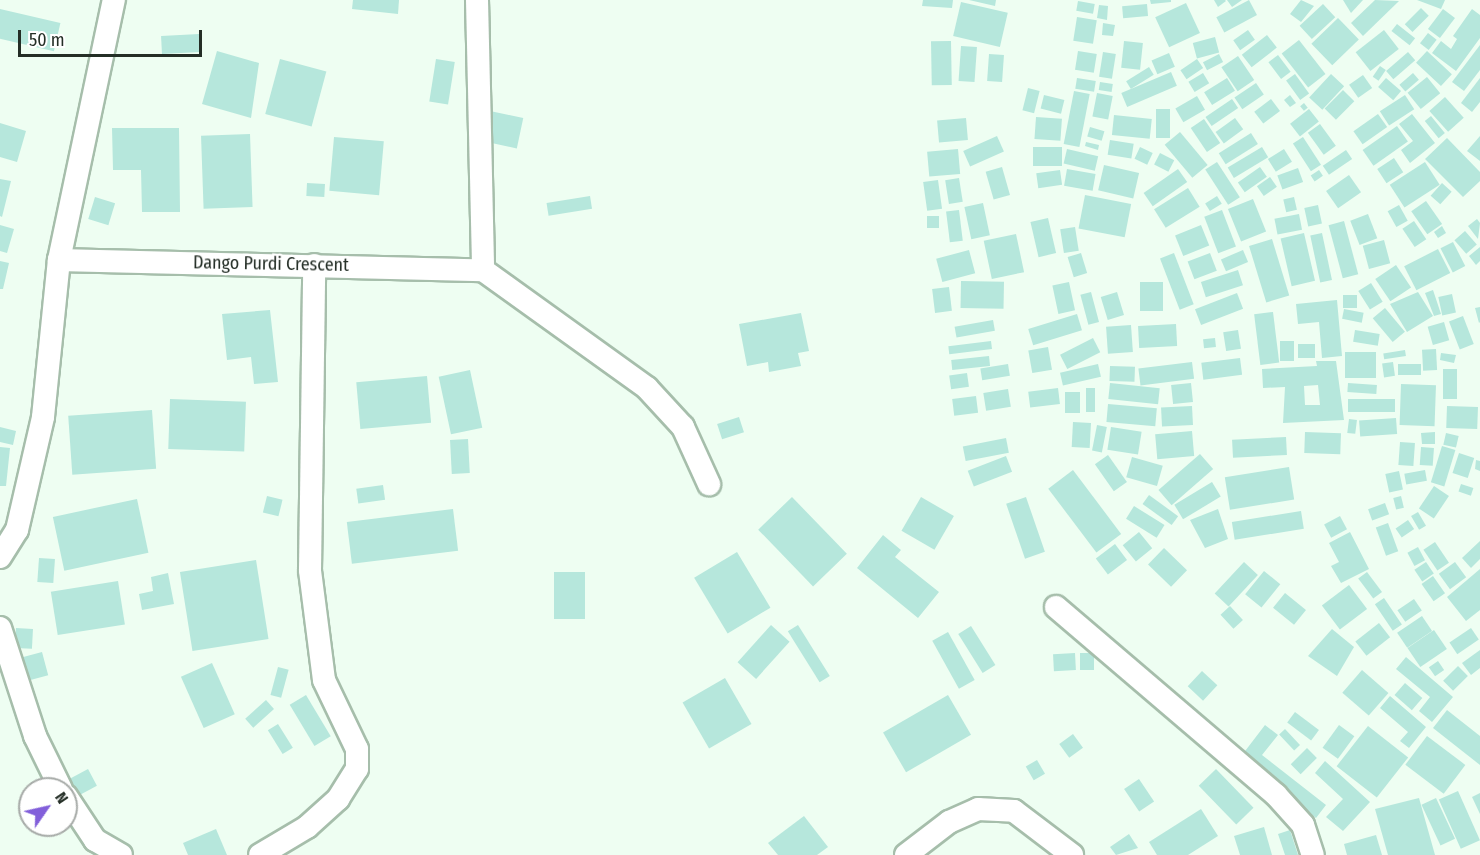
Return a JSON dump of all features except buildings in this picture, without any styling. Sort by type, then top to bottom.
[{"type":"street","points":[[0,557],[17,530],[43,417],[59,260],[114,0]]},
{"type":"street","points":[[477,0],[483,270],[647,388],[683,427],[709,484]]},
{"type":"street","name":"Dango Purdi Crescent","points":[[59,260],[483,270]]},
{"type":"street","points":[[260,855],[330,806],[357,769],[357,749],[324,680],[310,570],[314,265]]},
{"type":"street","points":[[1056,607],[1276,795],[1303,825],[1313,855]]},
{"type":"street","points":[[0,628],[35,736],[55,777]]},
{"type":"street","points":[[906,855],[949,822],[978,809],[1014,811],[1072,855]]},
{"type":"street","points":[[78,814],[95,840],[121,855]]}]
